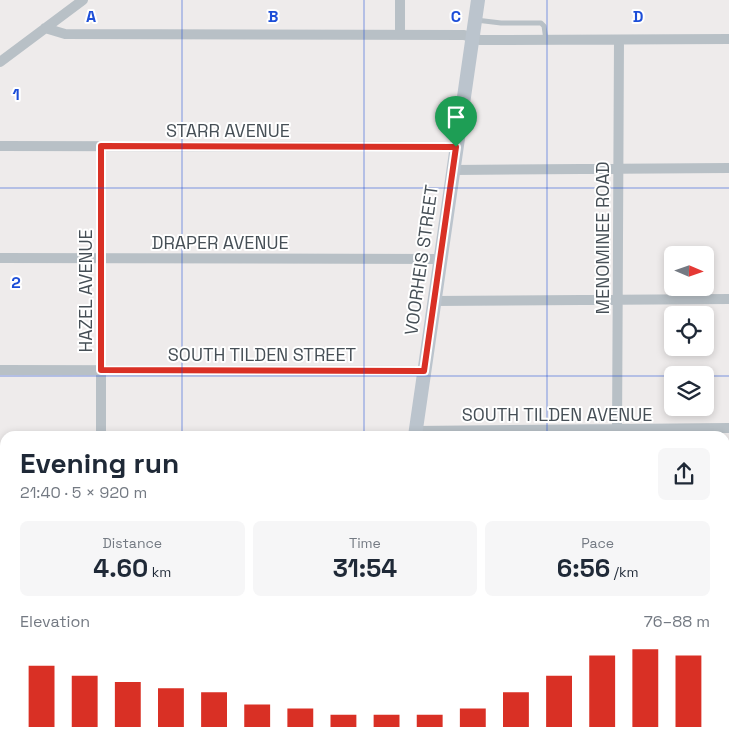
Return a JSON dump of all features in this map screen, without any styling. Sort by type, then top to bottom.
[{"type":"street","points":[[0,62],[83,0]]},
{"type":"street","points":[[400,0],[400,35]]},
{"type":"street","name":"VOORHEIS STREET","points":[[415,431],[478,0]]},
{"type":"street","points":[[45,28],[65,34],[464,35],[480,40],[729,39]]},
{"type":"street","name":"MENOMINEE ROAD","points":[[617,431],[619,40]]},
{"type":"street","name":"STARR AVENUE","points":[[0,146],[456,147]]},
{"type":"street","name":"HAZEL AVENUE","points":[[101,146],[101,431]]},
{"type":"street","points":[[453,170],[729,168]]},
{"type":"street","name":"DRAPER AVENUE","points":[[0,258],[440,259]]},
{"type":"street","points":[[434,301],[729,300]]},
{"type":"street","points":[[0,370],[101,370]]},
{"type":"street","name":"SOUTH TILDEN STREET","points":[[101,370],[424,371]]},
{"type":"street","name":"SOUTH TILDEN AVENUE","points":[[662,431],[729,428]]},
{"type":"lane","points":[[475,20],[501,23],[541,23],[544,26],[546,40]]},
{"type":"route","points":[[101,146],[456,147],[424,371],[101,370],[101,146]]}]
